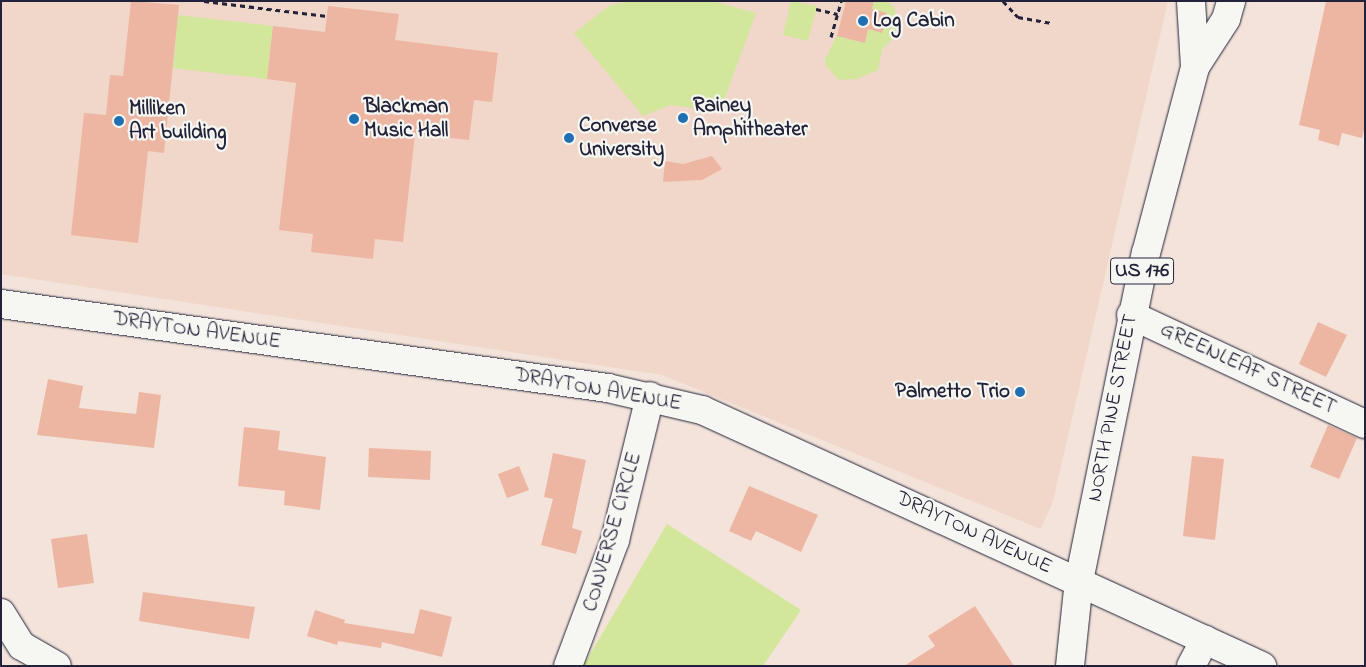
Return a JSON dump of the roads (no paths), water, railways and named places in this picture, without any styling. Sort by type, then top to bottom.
[{"type":"main road","name":"NORTH PINE STREET","points":[[1070,666],[1079,581],[1131,315],[1195,67],[1191,1]]},
{"type":"main road","name":"NORTH PINE STREET","points":[[1195,67],[1226,19],[1230,1]]},
{"type":"main road","name":"DRAYTON AVENUE","points":[[1,304],[650,396],[752,429],[1262,666]]},
{"type":"main road","name":"GREENLEAF STREET","points":[[1131,315],[1365,424]]},
{"type":"main road","name":"CONVERSE CIRCLE","points":[[568,666],[615,540],[650,396]]},
{"type":"main road","points":[[1,613],[22,646],[57,666]]},
{"type":"main road","points":[[1191,666],[1205,640]]},
{"type":"place","name":"Log Cabin","points":[[863,21]]},
{"type":"place","name":"Rainey Amphitheater","points":[[683,118]]},
{"type":"place","name":"Blackman Music Hall","points":[[354,119]]},
{"type":"place","name":"Milliken Art building","points":[[119,121]]},
{"type":"place","name":"Converse University","points":[[569,138]]},
{"type":"place","name":"Palmetto Trio","points":[[1020,392]]}]
